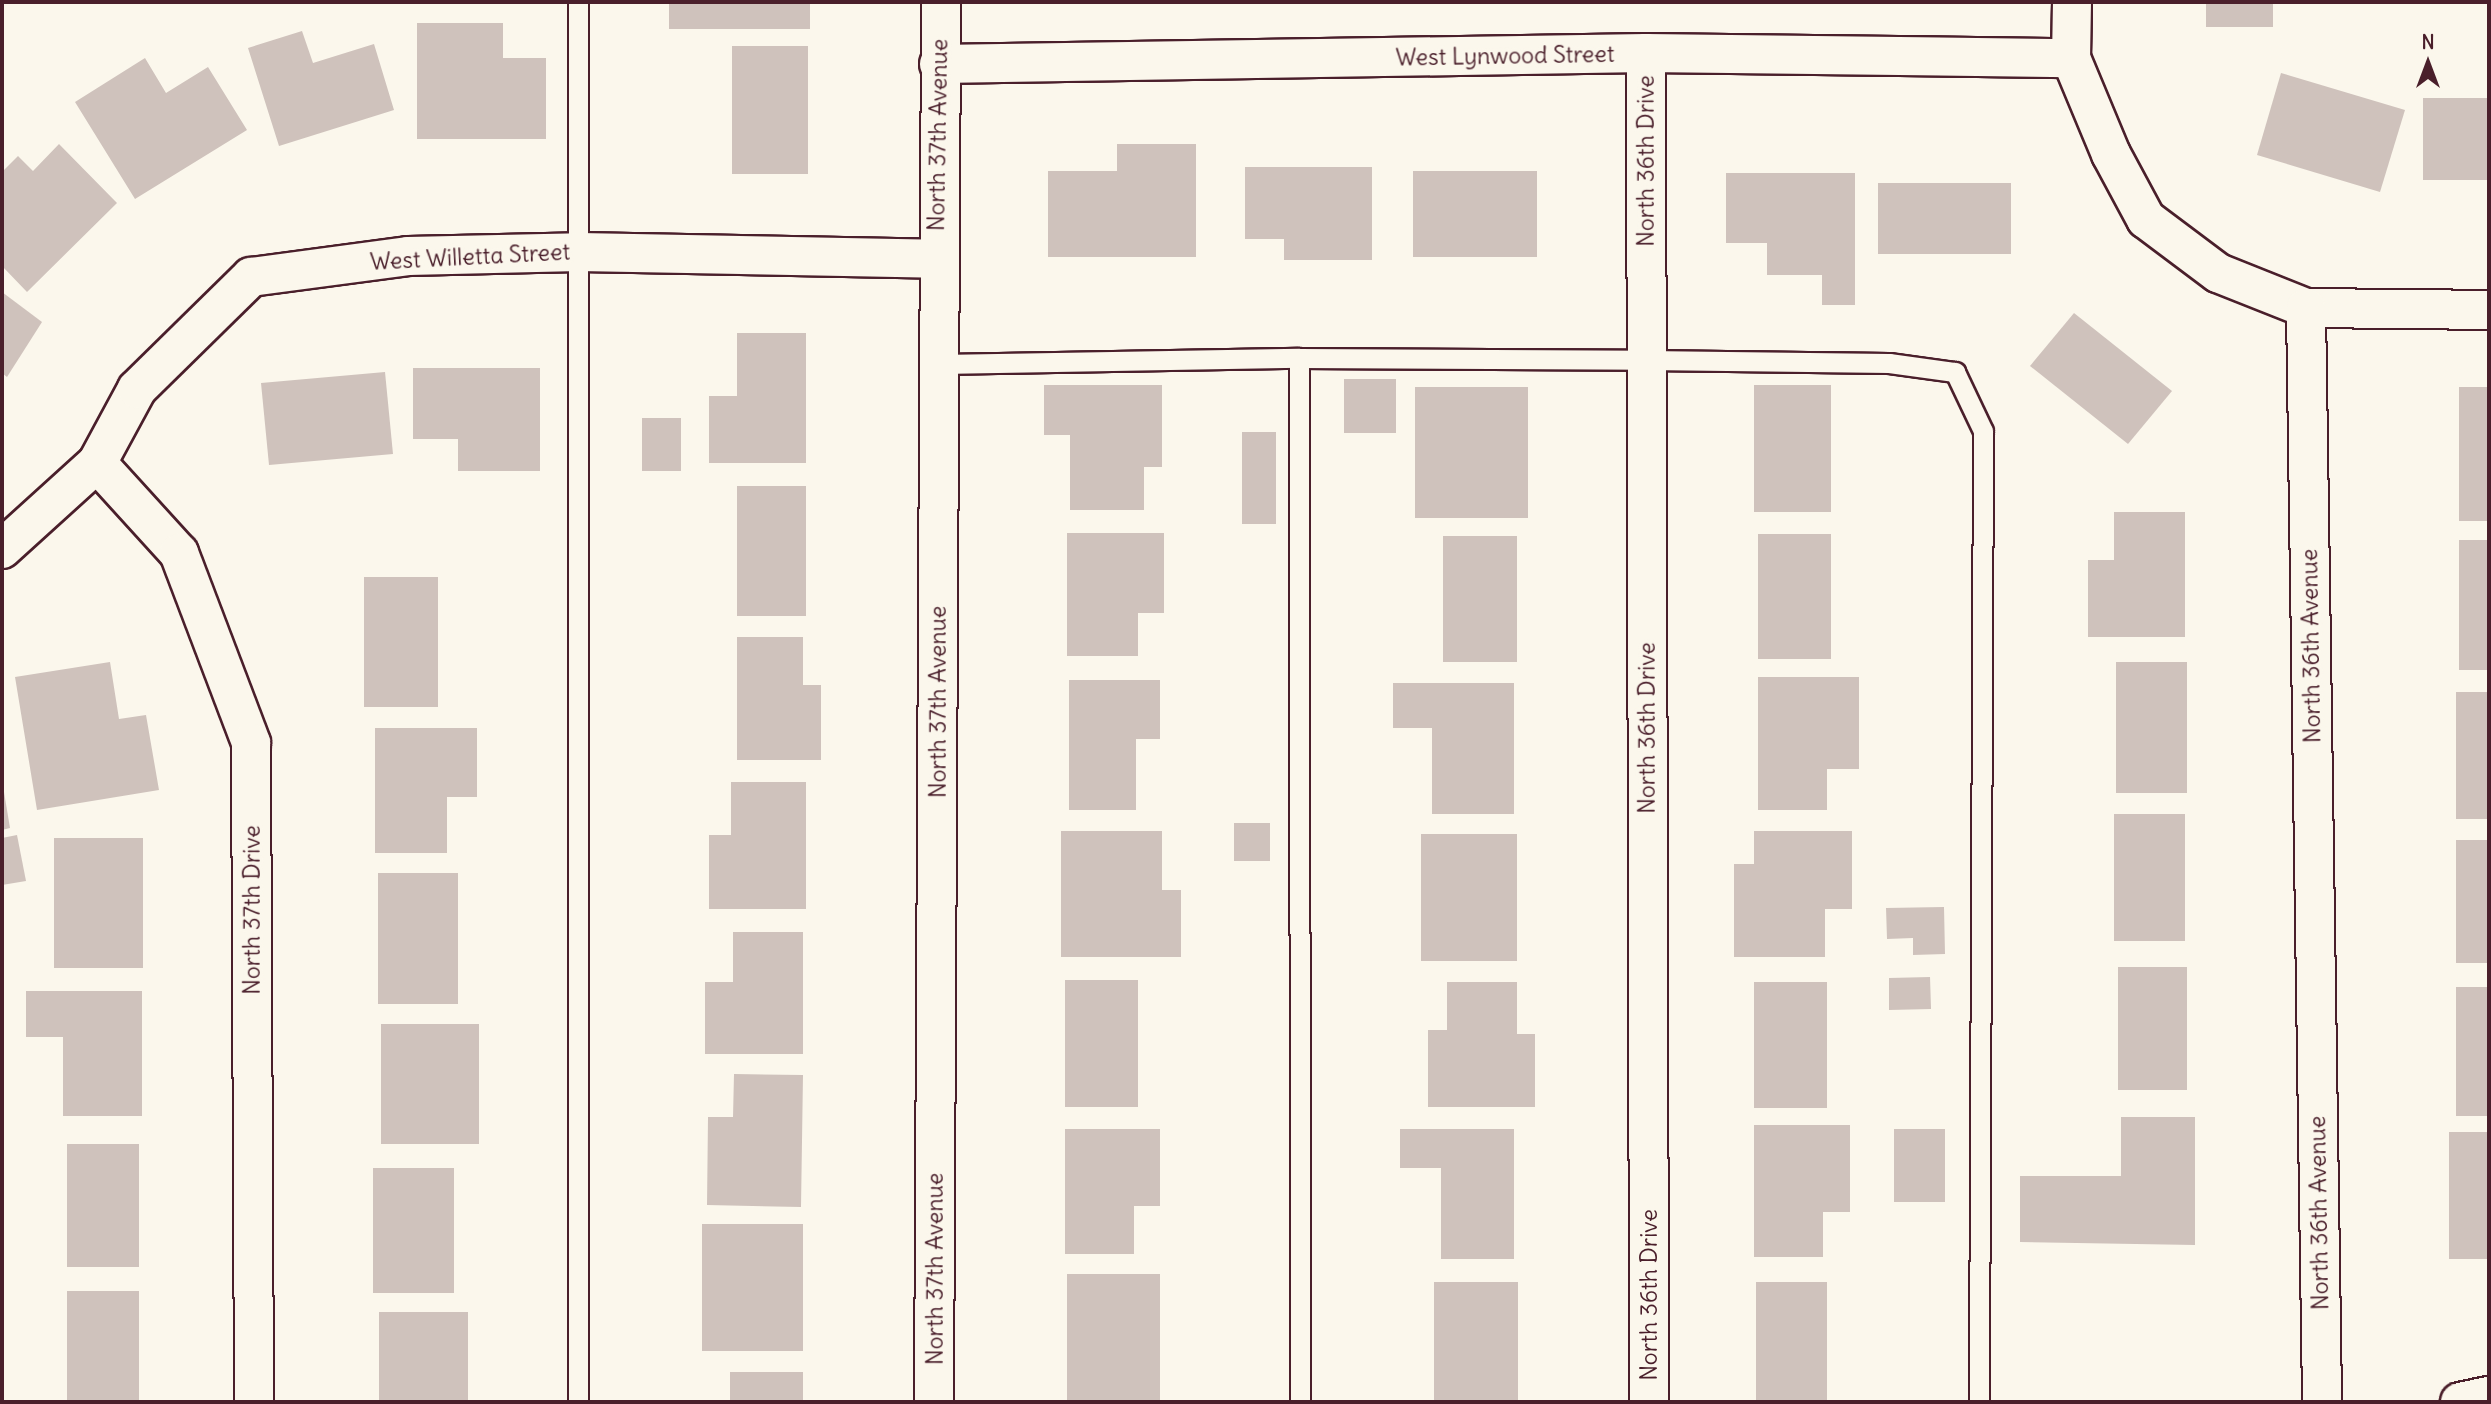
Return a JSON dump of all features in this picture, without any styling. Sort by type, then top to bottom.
[{"type":"street","name":"North 37th Avenue","points":[[934,1402],[940,364],[936,259],[941,2]]},
{"type":"street","points":[[2072,2],[2071,58],[2111,154],[2146,219],[2218,273],[2306,308],[2489,310]]},
{"type":"street","name":"West Lynwood Street","points":[[939,64],[1646,54],[2071,58]]},
{"type":"street","name":"North 36th Drive","points":[[1646,54],[1649,1402]]},
{"type":"street","name":"West Willetta Street","points":[[2,550],[97,463],[137,389],[251,277],[408,256],[579,252],[936,259]]},
{"type":"street","name":"North 36th Avenue","points":[[2306,308],[2322,1402]]},
{"type":"street","name":"North 37th Drive","points":[[97,463],[179,553],[251,743],[254,1402]]},
{"type":"street","points":[[2460,1402],[2489,1395]]},
{"type":"lane","points":[[578,2],[578,1402]]},
{"type":"lane","points":[[1299,358],[1300,1402]]},
{"type":"lane","points":[[940,364],[1299,358],[1646,360],[1889,363],[1955,372],[1983,431],[1979,1402]]},
{"type":"building","points":[[669,2],[810,2],[810,29],[669,29]]},
{"type":"building","points":[[2206,2],[2273,2],[2273,27],[2206,27]]},
{"type":"building","points":[[417,23],[503,23],[503,58],[546,58],[546,139],[417,139]]},
{"type":"building","points":[[302,31],[313,63],[374,44],[394,110],[279,146],[248,48]]},
{"type":"building","points":[[732,46],[808,46],[808,174],[732,174]]},
{"type":"building","points":[[145,58],[166,93],[208,67],[247,130],[135,199],[75,102]]},
{"type":"building","points":[[2281,73],[2405,110],[2380,192],[2257,155]]},
{"type":"building","points":[[2423,98],[2489,98],[2489,180],[2423,180]]},
{"type":"building","points":[[59,144],[117,203],[27,292],[2,266],[2,172],[18,156],[33,171]]},
{"type":"building","points":[[1117,144],[1196,144],[1196,257],[1048,257],[1048,171],[1117,171]]},
{"type":"building","points":[[1245,167],[1372,167],[1372,260],[1284,260],[1284,239],[1245,239]]},
{"type":"building","points":[[1413,171],[1537,171],[1537,257],[1413,257]]},
{"type":"building","points":[[1726,173],[1855,173],[1855,305],[1822,305],[1822,275],[1767,275],[1767,243],[1726,243]]},
{"type":"building","points":[[1878,183],[2011,183],[2011,254],[1878,254]]},
{"type":"building","points":[[2,292],[42,322],[7,377],[2,373]]},
{"type":"building","points":[[2074,313],[2172,391],[2128,444],[2030,366]]},
{"type":"building","points":[[737,333],[806,333],[806,463],[709,463],[709,396],[737,396]]},
{"type":"building","points":[[413,368],[540,368],[540,471],[458,471],[458,439],[413,439]]},
{"type":"building","points":[[385,372],[393,454],[269,465],[261,383]]},
{"type":"building","points":[[1344,379],[1396,379],[1396,433],[1344,433]]},
{"type":"building","points":[[1044,385],[1162,385],[1162,467],[1144,467],[1144,510],[1070,510],[1070,435],[1044,435]]},
{"type":"building","points":[[1754,385],[1831,385],[1831,512],[1754,512]]},
{"type":"building","points":[[1415,387],[1528,387],[1528,518],[1415,518]]},
{"type":"building","points":[[2459,387],[2489,387],[2489,521],[2459,521]]},
{"type":"building","points":[[642,418],[681,418],[681,471],[642,471]]},
{"type":"building","points":[[1242,432],[1276,432],[1276,524],[1242,524]]},
{"type":"building","points":[[737,486],[806,486],[806,616],[737,616]]},
{"type":"building","points":[[2114,512],[2185,512],[2185,637],[2088,637],[2088,560],[2114,560]]},
{"type":"building","points":[[1067,533],[1164,533],[1164,613],[1138,613],[1138,656],[1067,656]]},
{"type":"building","points":[[1758,534],[1831,534],[1831,659],[1758,659]]},
{"type":"building","points":[[1443,536],[1517,536],[1517,662],[1443,662]]},
{"type":"building","points":[[2459,540],[2489,540],[2489,670],[2459,670]]},
{"type":"building","points":[[364,577],[438,577],[438,707],[364,707]]},
{"type":"building","points":[[737,637],[803,637],[803,685],[821,685],[821,760],[737,760]]},
{"type":"building","points":[[110,662],[119,719],[146,715],[159,790],[37,810],[15,677]]},
{"type":"building","points":[[2116,662],[2187,662],[2187,793],[2116,793]]},
{"type":"building","points":[[1758,677],[1859,677],[1859,769],[1827,769],[1827,810],[1758,810]]},
{"type":"building","points":[[1069,680],[1160,680],[1160,739],[1136,739],[1136,810],[1069,810]]},
{"type":"building","points":[[1393,683],[1514,683],[1514,814],[1432,814],[1432,728],[1393,728]]},
{"type":"building","points":[[2456,692],[2489,692],[2489,819],[2456,819]]},
{"type":"building","points":[[375,728],[477,728],[477,797],[447,797],[447,853],[375,853]]},
{"type":"building","points":[[731,782],[806,782],[806,909],[709,909],[709,835],[731,835]]},
{"type":"building","points":[[4,792],[10,828],[2,830],[2,793]]},
{"type":"building","points":[[2114,814],[2185,814],[2185,941],[2114,941]]},
{"type":"building","points":[[1234,823],[1270,823],[1270,861],[1234,861]]},
{"type":"building","points":[[1061,831],[1162,831],[1162,890],[1181,890],[1181,957],[1061,957]]},
{"type":"building","points":[[1754,831],[1852,831],[1852,909],[1825,909],[1825,957],[1734,957],[1734,864],[1754,864]]},
{"type":"building","points":[[1421,834],[1517,834],[1517,961],[1421,961]]},
{"type":"building","points":[[17,835],[26,881],[2,885],[2,838]]},
{"type":"building","points":[[54,838],[143,838],[143,968],[54,968]]},
{"type":"building","points":[[2456,840],[2489,840],[2489,963],[2456,963]]},
{"type":"building","points":[[378,873],[458,873],[458,1004],[378,1004]]},
{"type":"building","points":[[1944,907],[1945,954],[1913,955],[1913,938],[1887,939],[1886,908]]},
{"type":"building","points":[[733,932],[803,932],[803,1054],[705,1054],[705,982],[733,982]]},
{"type":"building","points":[[2118,967],[2187,967],[2187,1090],[2118,1090]]},
{"type":"building","points":[[1930,977],[1931,1009],[1889,1010],[1889,978]]},
{"type":"building","points":[[1065,980],[1138,980],[1138,1107],[1065,1107]]},
{"type":"building","points":[[1447,982],[1517,982],[1517,1034],[1535,1034],[1535,1107],[1428,1107],[1428,1030],[1447,1030]]},
{"type":"building","points":[[1754,982],[1827,982],[1827,1108],[1754,1108]]},
{"type":"building","points":[[2456,987],[2489,987],[2489,1116],[2456,1116]]},
{"type":"building","points":[[26,991],[142,991],[142,1116],[63,1116],[63,1037],[26,1037]]},
{"type":"building","points":[[381,1024],[479,1024],[479,1144],[381,1144]]},
{"type":"building","points":[[734,1074],[803,1075],[801,1207],[707,1205],[708,1117],[733,1117]]},
{"type":"building","points":[[2121,1117],[2195,1117],[2195,1245],[2020,1242],[2020,1176],[2121,1176]]},
{"type":"building","points":[[1754,1125],[1850,1125],[1850,1212],[1823,1212],[1823,1257],[1754,1257]]},
{"type":"building","points":[[1065,1129],[1160,1129],[1160,1206],[1134,1206],[1134,1254],[1065,1254]]},
{"type":"building","points":[[1400,1129],[1514,1129],[1514,1259],[1441,1259],[1441,1168],[1400,1168]]},
{"type":"building","points":[[1894,1129],[1945,1129],[1945,1202],[1894,1202]]},
{"type":"building","points":[[2449,1132],[2489,1132],[2489,1259],[2449,1259]]},
{"type":"building","points":[[67,1144],[139,1144],[139,1267],[67,1267]]},
{"type":"building","points":[[373,1168],[454,1168],[454,1293],[373,1293]]},
{"type":"building","points":[[702,1224],[803,1224],[803,1351],[702,1351]]},
{"type":"building","points":[[1067,1274],[1160,1274],[1160,1402],[1067,1402]]},
{"type":"building","points":[[1434,1282],[1518,1282],[1518,1402],[1434,1402]]},
{"type":"building","points":[[1756,1282],[1827,1282],[1827,1402],[1756,1402]]},
{"type":"building","points":[[67,1291],[139,1291],[139,1402],[67,1402]]},
{"type":"building","points":[[379,1312],[468,1312],[468,1402],[379,1402]]},
{"type":"building","points":[[730,1372],[803,1372],[803,1402],[730,1402]]}]
